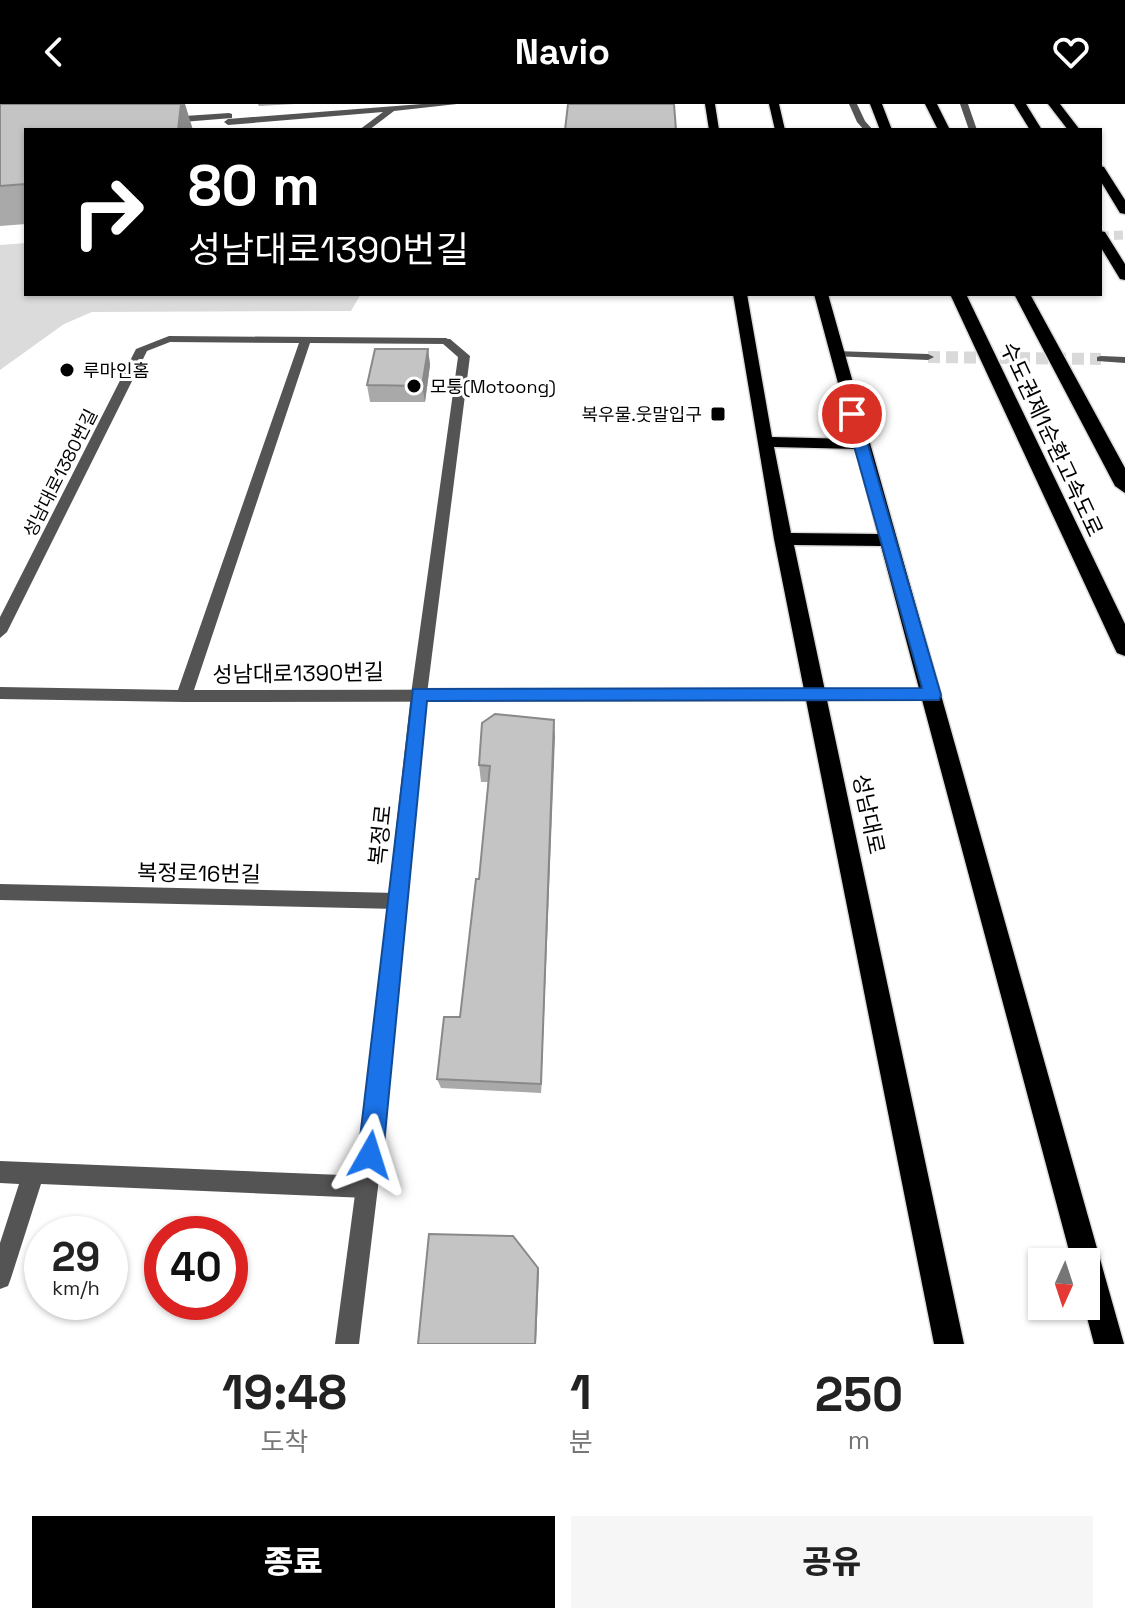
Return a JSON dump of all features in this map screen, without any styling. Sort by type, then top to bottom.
[{"type":"highway","points":[[876,104],[885,128]]},
{"type":"highway","points":[[931,104],[943,128]]},
{"type":"highway","points":[[1020,104],[1035,128]]},
{"type":"highway","points":[[1054,104],[1072,128]]},
{"type":"highway","points":[[1102,173],[1125,210]]},
{"type":"highway","points":[[1102,238],[1125,276]]},
{"type":"highway","name":"수도권제1순환고속도로","points":[[959,296],[1125,647]]},
{"type":"highway","name":"수도권제1순환고속도로","points":[[1023,296],[1125,486]]},
{"type":"main road","points":[[710,104],[714,128]]},
{"type":"main road","points":[[774,104],[780,128]]},
{"type":"main road","name":"성남대로","points":[[740,296],[783,539],[949,1344]]},
{"type":"main road","points":[[821,296],[1082,1248]]},
{"type":"main road","points":[[765,442],[861,444]]},
{"type":"main road","points":[[783,539],[888,540]]},
{"type":"main road","points":[[1100,1312],[1109,1344]]},
{"type":"street","points":[[228,123],[230,104]]},
{"type":"street","points":[[155,121],[228,123],[453,104]]},
{"type":"street","points":[[853,104],[867,128]]},
{"type":"street","points":[[964,104],[972,128]]},
{"type":"street","points":[[366,128],[394,109]]},
{"type":"street","points":[[307,128],[321,115]]},
{"type":"street","name":"성남대로1380번길","points":[[0,632],[142,349],[169,339],[446,341]]},
{"type":"street","points":[[184,696],[305,341]]},
{"type":"street","name":"복정로","points":[[347,1344],[367,1187],[419,694],[464,356],[446,341]]},
{"type":"street","points":[[835,354],[928,357]]},
{"type":"street","points":[[1101,359],[1125,360]]},
{"type":"street","name":"성남대로1390번길","points":[[0,693],[184,696],[932,695]]},
{"type":"street","name":"복정로16번길","points":[[0,892],[397,901]]},
{"type":"street","points":[[0,1172],[367,1187]]},
{"type":"street","points":[[0,1278],[34,1172]]},
{"type":"shaded area","points":[[24,243],[24,296],[360,296],[351,311],[92,312],[64,324],[0,370],[0,245]]},
{"type":"building","points":[[0,104],[181,104],[178,128],[24,128],[24,184],[0,186]]},
{"type":"building","points":[[568,104],[674,104],[676,128],[565,128]]},
{"type":"building","points":[[375,349],[428,349],[422,386],[367,385]]},
{"type":"building","points":[[495,714],[554,720],[541,1084],[437,1079],[444,1017],[460,1017],[476,879],[479,879],[490,766],[479,765],[482,723]]},
{"type":"building","points":[[429,1234],[513,1236],[538,1268],[535,1344],[418,1344]]},
{"type":"tunnel","points":[[1102,236],[1125,235]]},
{"type":"tunnel","points":[[928,357],[1101,359]]},
{"type":"place","name":"루마인홈","points":[[67,370]]},
{"type":"place","name":"모퉁(Motoong)","points":[[414,386]]},
{"type":"place","name":"복우물.웃말입구","points":[[718,414]]},
{"type":"route","points":[[370,1155],[419,694],[932,695],[852,414]]}]
